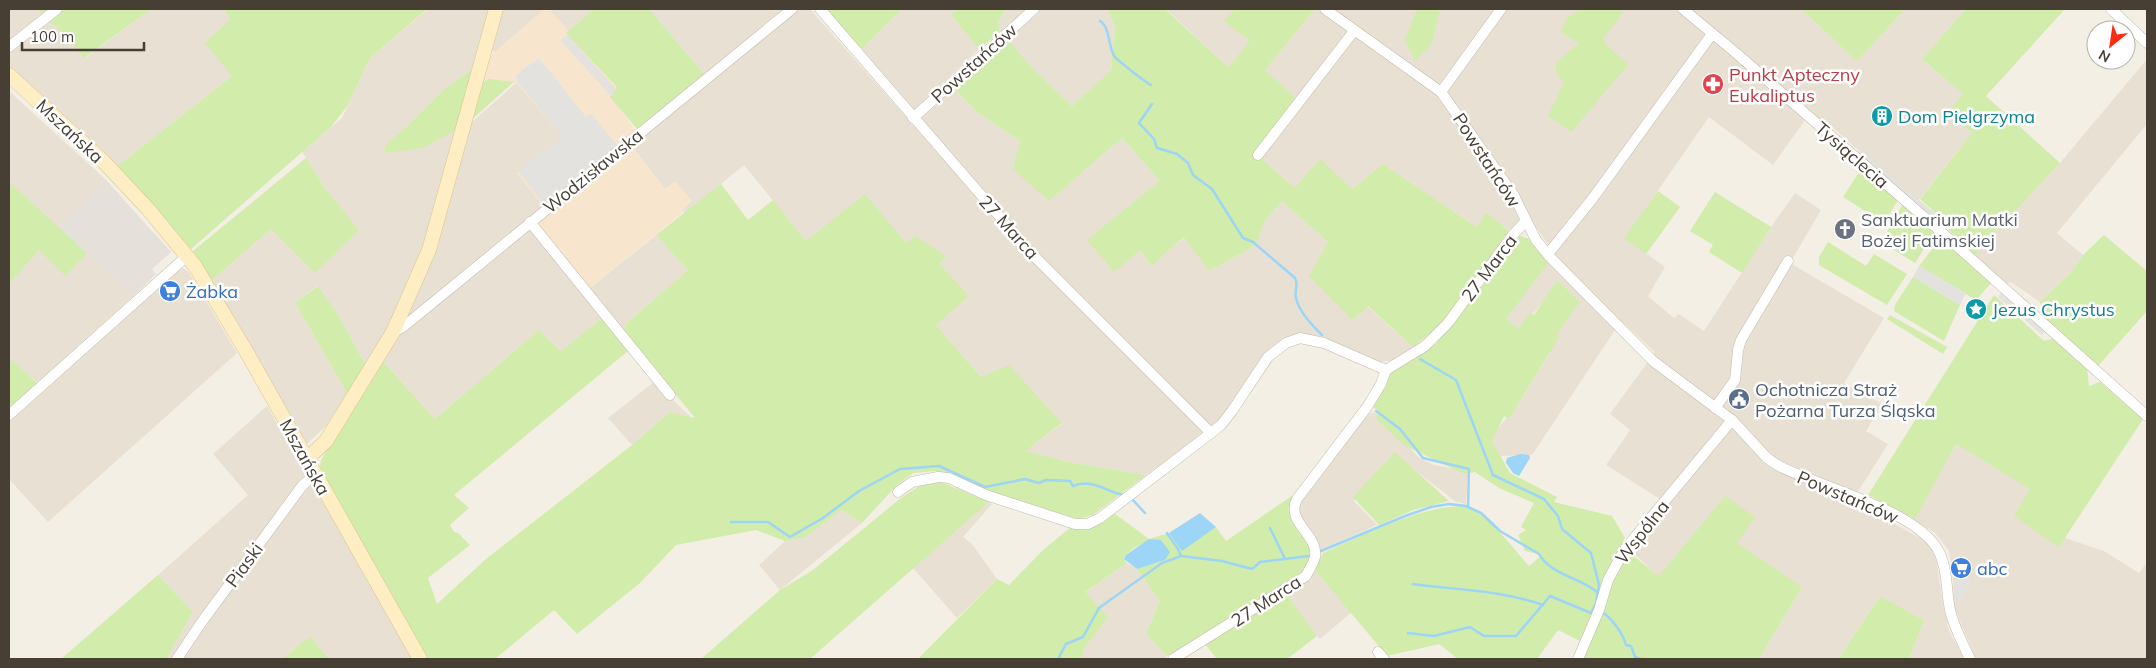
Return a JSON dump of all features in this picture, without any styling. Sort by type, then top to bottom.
[{"type":"street","points":[[9,47],[57,9]]},
{"type":"street","name":"Wodzisławska","points":[[307,459],[321,447],[330,435],[393,332],[429,250],[496,9]]},
{"type":"street","name":"Wodzisławska","points":[[393,332],[402,327],[792,9]]},
{"type":"street","name":"27 Marca","points":[[820,9],[1033,255],[1211,433]]},
{"type":"street","name":"Powstańców","points":[[913,118],[1034,9]]},
{"type":"street","name":"Powstańców","points":[[1325,9],[1440,92],[1513,194],[1525,222],[1536,240],[1653,362],[1732,420],[1767,458],[1779,466],[1884,510],[1909,523],[1931,540],[1940,553],[1946,573],[1950,610],[1956,630],[1970,659]]},
{"type":"street","points":[[1440,92],[1501,9]]},
{"type":"street","name":"Tysiąclecia","points":[[1683,9],[1939,230],[2147,416]]},
{"type":"street","points":[[2111,9],[2147,43]]},
{"type":"street","points":[[1258,155],[1354,31]]},
{"type":"street","points":[[1548,254],[1594,198],[1712,34]]},
{"type":"street","name":"Mszańska","points":[[9,75],[104,162],[148,208],[187,256],[223,312],[420,659]]},
{"type":"street","points":[[530,222],[670,395]]},
{"type":"street","name":"27 Marca","points":[[1174,659],[1306,576],[1314,557],[1314,551],[1306,532],[1293,514],[1293,506],[1325,460],[1367,407],[1381,384],[1386,370],[1425,346],[1448,323],[1512,236],[1525,222]]},
{"type":"street","points":[[9,415],[187,256]]},
{"type":"street","points":[[1715,408],[1735,380],[1741,340],[1788,262]]},
{"type":"street","points":[[898,492],[912,482],[938,477],[949,478],[986,495],[1075,524],[1088,524],[1100,518],[1221,425],[1268,358],[1286,343],[1300,338],[1324,342],[1386,370]]},
{"type":"street","name":"Wspólna","points":[[1578,659],[1600,610],[1608,580],[1621,554],[1732,420]]},
{"type":"street","name":"Piaski","points":[[177,659],[201,623],[302,486],[315,474]]},
{"type":"shaded area","points":[[9,9],[37,9],[68,38],[85,58],[151,9],[223,9],[231,19],[232,76],[115,168],[9,69]]},
{"type":"shaded area","points":[[428,9],[493,9],[477,66],[443,90],[386,144],[472,122],[518,81],[564,136],[544,205],[590,288],[656,235],[688,270],[627,323],[620,335],[604,316],[561,351],[539,330],[435,419],[375,352],[366,366],[339,316],[317,286],[295,303],[347,393],[326,426],[305,446],[212,280],[271,229],[359,231],[325,188],[302,152],[342,118],[370,58]]},
{"type":"shaded area","points":[[501,9],[545,9],[495,52],[490,50]]},
{"type":"shaded area","points":[[544,9],[549,9],[619,86],[612,97],[636,131],[632,146],[665,189],[675,181],[692,201],[682,210],[683,212],[590,288],[537,224],[542,205],[517,173],[563,136],[516,83],[481,81],[487,59]]},
{"type":"shaded area","points":[[546,9],[594,9],[566,33]]},
{"type":"shaded area","points":[[649,9],[783,9],[704,74]]},
{"type":"shaded area","points":[[797,9],[810,9],[1031,258],[1206,432],[1146,475],[1064,461],[1024,451],[1062,424],[1021,379],[982,378],[936,325],[939,264],[947,256],[906,243],[806,241],[744,165],[686,213],[683,212],[682,210],[691,201],[665,189],[632,146]]},
{"type":"shaded area","points":[[902,9],[958,9],[951,15],[979,49],[912,112],[862,49]]},
{"type":"shaded area","points":[[1006,9],[1108,9],[1115,28],[1111,70],[1072,106],[1033,69],[1000,32],[998,21]]},
{"type":"shaded area","points":[[1168,9],[1235,9],[1225,21],[1251,41],[1228,67]]},
{"type":"shaded area","points":[[1315,9],[1322,9],[1442,99],[1509,194],[1520,222],[1509,231],[1486,212],[1477,227],[1383,164],[1352,189],[1295,188],[1254,152],[1297,99],[1265,70]]},
{"type":"shaded area","points":[[1325,9],[1801,9],[1857,61],[1905,9],[1966,9],[1922,59],[1963,94],[1972,133],[1917,202],[1829,124],[1808,116],[1773,165],[1709,117],[1625,238],[1665,267],[1648,296],[1674,318],[1679,314],[1704,331],[1795,193],[1821,210],[1790,263],[1884,318],[1844,383],[1882,404],[1866,431],[1888,444],[1852,501],[1926,541],[1935,551],[1949,631],[1964,659],[1909,659],[1924,620],[1880,596],[1838,659],[1759,659],[1802,587],[1659,577],[1629,549],[1668,504],[1606,465],[1630,430],[1610,414],[1655,352],[1621,321],[1532,455],[1502,456],[1492,462],[1486,442],[1517,406],[1550,353],[1544,348],[1578,301],[1559,282],[1519,331],[1499,317],[1550,247],[1441,92]]},
{"type":"shaded area","points":[[568,35],[615,88],[612,97],[560,40]]},
{"type":"shaded area","points":[[539,58],[586,117],[591,114],[617,145],[544,205],[518,171],[563,136],[518,83],[516,75]]},
{"type":"shaded area","points":[[2147,59],[2147,124],[2057,233],[2083,255],[2073,270],[2040,302],[2011,282],[2006,284],[1974,256],[2060,163]]},
{"type":"shaded area","points":[[953,87],[977,112],[1020,141],[1049,201],[1122,138],[1160,181],[1141,250],[1150,266],[1185,237],[1209,271],[1256,245],[1265,220],[1282,201],[1328,242],[1353,320],[1367,306],[1413,347],[1390,361],[1380,362],[1305,334],[1283,339],[1269,351],[1225,416],[1212,428],[1046,264],[916,117]]},
{"type":"shaded area","points":[[9,91],[105,179],[58,227],[9,182]]},
{"type":"shaded area","points":[[1861,149],[1941,219],[1938,224],[1858,153]]},
{"type":"shaded area","points":[[105,179],[171,252],[152,269],[156,274],[133,296],[58,227]]},
{"type":"shaded area","points":[[39,250],[87,253],[133,296],[37,383],[9,358],[9,284]]},
{"type":"shaded area","points":[[1919,266],[1966,293],[1960,305],[1913,277]]},
{"type":"shaded area","points":[[180,267],[188,271],[237,353],[48,522],[9,479],[9,419]]},
{"type":"shaded area","points":[[2002,291],[2046,330],[2042,335],[1998,297]]},
{"type":"shaded area","points":[[654,382],[691,417],[670,412],[632,445],[608,418]]},
{"type":"shaded area","points":[[267,406],[366,575],[412,659],[329,659],[310,636],[282,659],[166,659],[193,612],[158,575],[248,495],[213,454]]},
{"type":"shaded area","points":[[1374,412],[1393,426],[1418,457],[1434,465],[1468,471],[1466,504],[1456,502],[1397,456],[1354,501],[1377,525],[1319,551],[1296,513],[1300,501],[1347,436],[1368,414]]},
{"type":"shaded area","points":[[1957,443],[2034,488],[2065,538],[2104,551],[2139,573],[2147,562],[2147,659],[1976,659],[1954,607],[1953,574],[1949,551],[1935,533],[1912,519]]},
{"type":"shaded area","points":[[989,502],[992,504],[963,537],[972,544],[997,579],[957,618],[913,568]]},
{"type":"shaded area","points":[[842,510],[862,523],[780,590],[759,565],[785,541],[806,536]]},
{"type":"shaded area","points":[[1127,563],[1137,569],[1160,601],[1146,634],[1167,656],[1163,659],[1082,659],[1085,647],[1108,617],[1084,593]]},
{"type":"shaded area","points":[[1313,567],[1353,611],[1320,639],[1282,598]]},
{"type":"shaded area","points":[[1968,577],[1970,588],[1957,604],[1954,581]]},
{"type":"green space","points":[[37,9],[151,9],[84,58],[68,38]]},
{"type":"green space","points":[[223,9],[427,9],[370,58],[348,105],[331,127],[191,249],[115,168],[232,76],[205,43],[231,19]]},
{"type":"green space","points":[[594,9],[649,9],[704,74],[637,129],[610,97],[617,87],[566,33]]},
{"type":"green space","points":[[823,9],[902,9],[862,49]]},
{"type":"green space","points":[[958,9],[1006,9],[998,21],[1000,32],[979,49],[951,15]]},
{"type":"green space","points":[[1108,9],[1168,9],[1167,11],[1228,67],[1250,41],[1224,21],[1235,9],[1315,9],[1265,70],[1297,99],[1254,152],[1295,188],[1320,159],[1352,189],[1383,164],[1477,227],[1486,212],[1509,231],[1440,326],[1413,347],[1368,306],[1353,320],[1309,276],[1328,242],[1282,201],[1265,220],[1256,245],[1209,271],[1184,237],[1151,266],[1140,250],[1114,272],[1087,240],[1160,181],[1122,138],[1049,201],[1013,169],[1020,141],[977,112],[953,87],[1006,38],[1033,69],[1072,106],[1111,70],[1115,28]]},
{"type":"green space","points":[[1417,9],[1440,9],[1432,43],[1415,61],[1405,40]]},
{"type":"green space","points":[[1581,9],[1624,9],[1603,38],[1608,46],[1628,65],[1571,132],[1548,116],[1564,82],[1557,74],[1555,64],[1579,43],[1561,32],[1567,18]]},
{"type":"green space","points":[[1801,9],[1905,9],[1857,61]]},
{"type":"green space","points":[[1966,9],[2065,9],[1986,96],[2060,163],[1974,256],[1949,230],[1951,227],[1920,199],[1972,133],[1948,112],[1963,94],[1922,59]]},
{"type":"green space","points":[[477,66],[459,129],[422,148],[384,153],[386,144],[443,90]]},
{"type":"green space","points":[[489,79],[514,82],[469,122],[480,84]]},
{"type":"green space","points":[[306,158],[325,188],[359,230],[315,273],[271,229],[212,280],[193,251]]},
{"type":"green space","points":[[1861,169],[1898,200],[1884,223],[1843,197]]},
{"type":"green space","points":[[9,182],[87,253],[65,276],[39,250],[9,284]]},
{"type":"green space","points":[[721,184],[748,220],[773,200],[806,241],[865,194],[906,243],[915,236],[947,256],[939,264],[969,296],[936,325],[981,377],[1009,365],[1062,423],[1025,451],[1064,461],[1146,475],[1093,515],[1079,519],[992,493],[936,471],[913,473],[896,486],[862,523],[842,510],[805,537],[785,541],[756,530],[676,545],[640,583],[577,634],[554,610],[495,659],[427,659],[320,466],[321,460],[382,360],[435,419],[539,330],[561,351],[604,316],[620,335],[628,351],[454,495],[469,508],[450,525],[454,532],[458,533],[470,545],[428,578],[437,604],[486,559],[632,445],[670,412],[695,418],[623,330],[627,323],[688,270],[656,235]]},
{"type":"green space","points":[[1658,191],[1680,207],[1646,254],[1624,238]]},
{"type":"green space","points":[[1715,192],[1771,227],[1742,273],[1709,252],[1713,245],[1690,231]]},
{"type":"green space","points":[[1903,204],[1935,231],[1915,263],[1881,242]]},
{"type":"green space","points":[[1518,235],[1529,239],[1549,262],[1506,319],[1518,329],[1530,313],[1534,315],[1557,280],[1580,302],[1557,334],[1560,336],[1509,419],[1504,416],[1492,441],[1510,473],[1557,497],[1554,502],[1612,516],[1625,538],[1580,641],[1558,630],[1537,659],[1458,659],[1439,644],[1387,656],[1315,570],[1323,553],[1400,520],[1444,508],[1462,507],[1476,511],[1490,523],[1529,566],[1542,555],[1525,551],[1518,535],[1526,530],[1521,527],[1534,503],[1499,488],[1475,472],[1464,474],[1404,445],[1376,419],[1379,412],[1373,407],[1388,376],[1399,365],[1436,344],[1475,290],[1478,292]]},
{"type":"green space","points":[[2104,235],[2147,271],[2147,311],[2098,366],[2043,317],[2040,302],[2073,270],[2083,255]]},
{"type":"green space","points":[[1941,238],[1992,282],[1976,300],[1919,266]]},
{"type":"green space","points":[[1828,242],[1866,266],[1874,254],[1907,274],[1887,305],[1819,265],[1819,257]]},
{"type":"green space","points":[[1913,277],[1960,305],[1944,341],[1894,311],[1895,305]]},
{"type":"green space","points":[[318,286],[339,316],[366,366],[347,393],[295,303]]},
{"type":"green space","points":[[1994,295],[2044,341],[2054,338],[2087,368],[2089,386],[2100,382],[2143,419],[2059,547],[2014,516],[2030,489],[1956,444],[1915,519],[1868,495]]},
{"type":"green space","points":[[1890,315],[1947,347],[1943,354],[1887,319]]},
{"type":"green space","points":[[9,358],[37,383],[11,407],[9,405]]},
{"type":"green space","points":[[1395,452],[1449,501],[1413,510],[1379,525],[1353,497]]},
{"type":"green space","points":[[941,482],[989,502],[810,659],[701,659],[780,590],[813,570],[901,498],[921,485]]},
{"type":"green space","points":[[1293,495],[1291,515],[1311,550],[1309,568],[1302,576],[1198,641],[1167,656],[1146,634],[1160,601],[1137,569],[1165,560],[1166,547],[1161,540],[1145,543],[1130,551],[1124,559],[1127,563],[1085,592],[1108,617],[1085,647],[1082,659],[918,659],[997,579],[1009,585],[1043,550],[1071,527],[1114,513],[1149,539],[1169,533],[1182,550],[1216,527],[1226,541]]},
{"type":"green space","points":[[1725,496],[1755,517],[1737,543],[1802,587],[1759,659],[1582,659],[1615,574],[1627,551],[1659,576]]},
{"type":"green space","points":[[158,575],[193,612],[166,659],[61,659]]},
{"type":"green space","points":[[1285,592],[1317,636],[1287,659],[1217,659],[1204,643]]},
{"type":"green space","points":[[1880,596],[1924,620],[1909,659],[1838,659]]},
{"type":"green space","points":[[310,636],[329,659],[282,659]]},
{"type":"water","points":[[1520,454],[1529,455],[1530,458],[1519,476],[1513,473],[1506,463],[1507,458]]},
{"type":"water","points":[[1200,513],[1216,527],[1182,551],[1169,533]]},
{"type":"water","points":[[1149,539],[1161,540],[1170,552],[1165,560],[1137,569],[1124,559],[1126,555]]},
{"type":"waterway","points":[[1100,21],[1106,27],[1114,56],[1151,85]]},
{"type":"waterway","points":[[1152,104],[1139,123],[1154,139],[1157,148],[1177,154],[1188,163],[1193,175],[1212,189],[1243,238],[1253,242],[1295,278],[1297,283],[1296,295],[1300,308],[1306,318],[1322,335]]},
{"type":"waterway","points":[[1408,633],[1434,636],[1470,627],[1484,636],[1516,636],[1550,596],[1591,613],[1596,603],[1599,585],[1591,553],[1562,529],[1558,516],[1544,499],[1493,475],[1456,380],[1420,359]]},
{"type":"waterway","points":[[1376,411],[1400,429],[1423,458],[1469,469],[1468,507]]},
{"type":"waterway","points":[[731,522],[768,522],[790,537],[823,518],[859,491],[900,469],[939,466],[985,487],[1025,479],[1039,483],[1046,480],[1070,481],[1073,486],[1080,484],[1093,485],[1124,495]]},
{"type":"waterway","points":[[1131,498],[1145,513]]},
{"type":"waterway","points":[[1321,551],[1431,507],[1449,504],[1466,506],[1481,513],[1500,531],[1539,554],[1544,561],[1558,572],[1597,592]]},
{"type":"waterway","points":[[1270,528],[1285,559]]},
{"type":"waterway","points":[[1167,533],[1181,556]]},
{"type":"waterway","points":[[1058,659],[1066,644],[1083,637],[1099,608],[1162,563],[1181,556],[1222,561],[1252,569],[1260,562],[1309,556]]},
{"type":"waterway","points":[[1413,584],[1495,593],[1543,605]]},
{"type":"waterway","points":[[1602,612],[1617,627],[1626,645],[1631,646],[1635,657],[1641,659]]},
{"type":"place","name":"Punkt Apteczny Eukaliptus","points":[[1713,84]]},
{"type":"place","name":"Dom Pielgrzyma","points":[[1882,116]]},
{"type":"place","name":"Sanktuarium Matki Bożej Fatimskiej","points":[[1845,229]]},
{"type":"place","name":"Żabka","points":[[170,291]]},
{"type":"place","name":"Jezus Chrystus","points":[[1976,309]]},
{"type":"place","name":"Ochotnicza Straż Pożarna Turza Śląska","points":[[1739,399]]},
{"type":"place","name":"abc","points":[[1961,568]]}]
